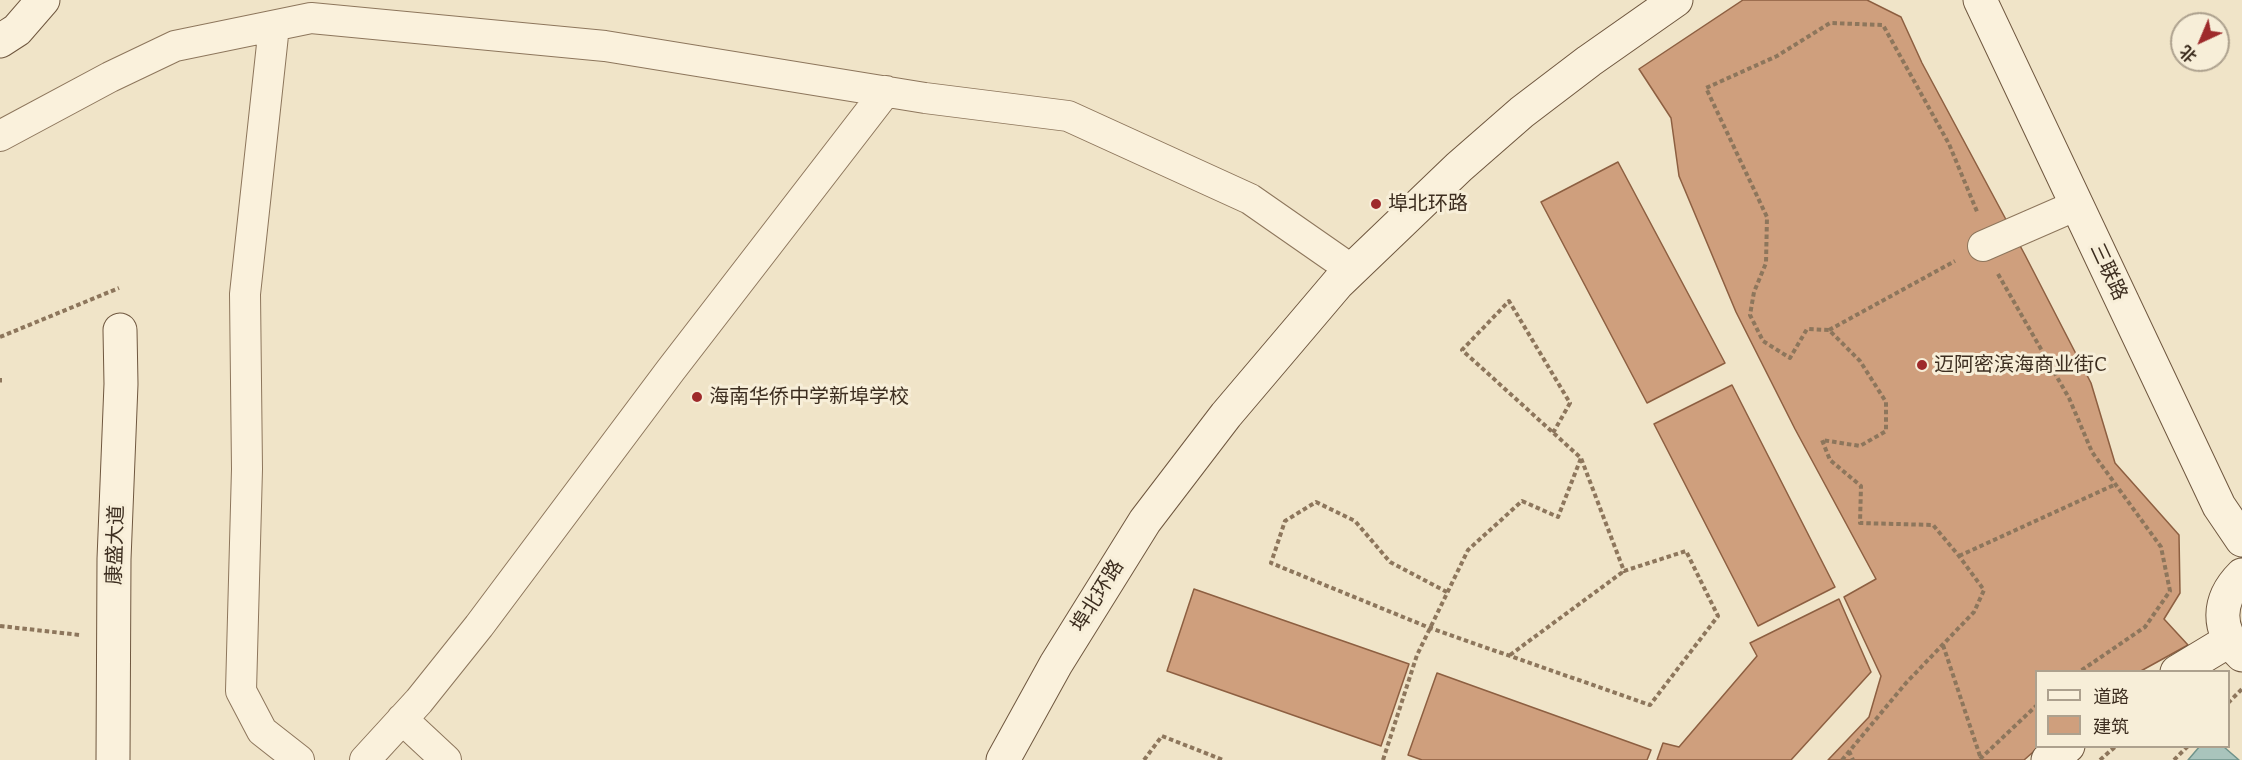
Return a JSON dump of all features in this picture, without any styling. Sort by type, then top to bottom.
[{"type":"main road","points":[[0,40],[17,30],[42,0]]},
{"type":"main road","name":"埠北环路","points":[[1003,760],[1061,655],[1145,521],[1271,360],[1352,270],[1459,167],[1522,112],[1589,61],[1676,0]]},
{"type":"main road","name":"三联路","points":[[1980,0],[2219,506],[2242,540]]},
{"type":"main road","name":"康盛大道","points":[[113,760],[114,559],[121,384],[120,330]]},
{"type":"main road","points":[[2182,670],[2236,648],[2223,625],[2224,604],[2226,594],[2242,575]]},
{"type":"main road","points":[[2048,760],[2066,748]]},
{"type":"street","points":[[0,136],[110,77],[175,46],[311,18],[605,46],[886,92],[1068,116],[1250,199],[1352,270]]},
{"type":"street","points":[[274,26],[244,294],[247,469],[241,691],[262,731],[299,760]]},
{"type":"street","points":[[365,760],[479,626],[670,371],[886,92]]},
{"type":"street","points":[[1983,246],[2077,205]]},
{"type":"street","points":[[402,719],[446,760]]},
{"type":"path","points":[[1983,246],[1829,330],[1807,329],[1790,358],[1763,341],[1750,315],[1754,292],[1766,263],[1767,217],[1706,88],[1777,56],[1830,23],[1883,25],[1949,144],[1978,212],[1983,246],[2069,398],[2092,452],[2161,547],[2170,591],[2145,627],[2082,670]]},
{"type":"path","points":[[0,337],[119,288]]},
{"type":"path","points":[[1553,433],[1569,403],[1509,301],[1462,350],[1553,433],[1581,458],[1624,571]]},
{"type":"path","points":[[1829,330],[1860,361],[1886,402],[1886,431],[1860,446],[1822,440],[1830,460],[1861,486],[1860,523],[1933,525],[1984,590],[1974,612],[1906,683],[1842,760]]},
{"type":"path","points":[[0,378],[0,385]]},
{"type":"path","points":[[1383,760],[1417,655],[1468,550],[1522,501],[1558,517],[1581,458]]},
{"type":"path","points":[[1959,556],[2114,485]]},
{"type":"path","points":[[1447,592],[1390,562],[1355,520],[1316,502],[1285,521],[1271,563],[1430,628],[1650,705],[1718,615],[1686,551],[1624,571],[1509,655]]},
{"type":"path","points":[[0,626],[114,639]]},
{"type":"path","points":[[1943,645],[1980,759],[2035,708]]},
{"type":"path","points":[[2230,702],[2242,689]]},
{"type":"path","points":[[1144,760],[1162,736],[1223,760]]},
{"type":"path","points":[[2099,760],[2115,748]]},
{"type":"path","points":[[2174,760],[2187,748]]},
{"type":"path","points":[[1850,751],[1853,760]]},
{"type":"water","points":[[2198,748],[2225,748],[2239,760],[2188,760]]},
{"type":"building","name":"迈阿密滨海商业街C","points":[[1743,0],[1867,0],[1901,17],[1922,63],[2091,383],[2115,463],[2179,535],[2180,593],[2164,619],[2188,645],[2143,670],[2035,670],[2035,748],[2038,748],[2024,760],[1828,760],[1869,717],[1881,676],[1844,597],[1876,579],[1795,429],[1736,312],[1679,176],[1671,118],[1639,69]]},
{"type":"building","points":[[1618,162],[1725,363],[1647,403],[1541,202]]},
{"type":"building","points":[[1732,385],[1835,587],[1758,626],[1654,424]]},
{"type":"building","points":[[1194,589],[1409,664],[1381,746],[1167,671]]},
{"type":"building","points":[[1839,599],[1871,672],[1791,760],[1657,760],[1663,743],[1679,747],[1757,656],[1750,643]]},
{"type":"building","points":[[1437,673],[1651,750],[1647,760],[1422,760],[1408,755]]},
{"type":"place","name":"埠北环路","points":[[1376,204]]},
{"type":"place","name":"迈阿密滨海商业街C","points":[[1922,365]]},
{"type":"place","name":"海南华侨中学新埠学校","points":[[697,397]]}]
